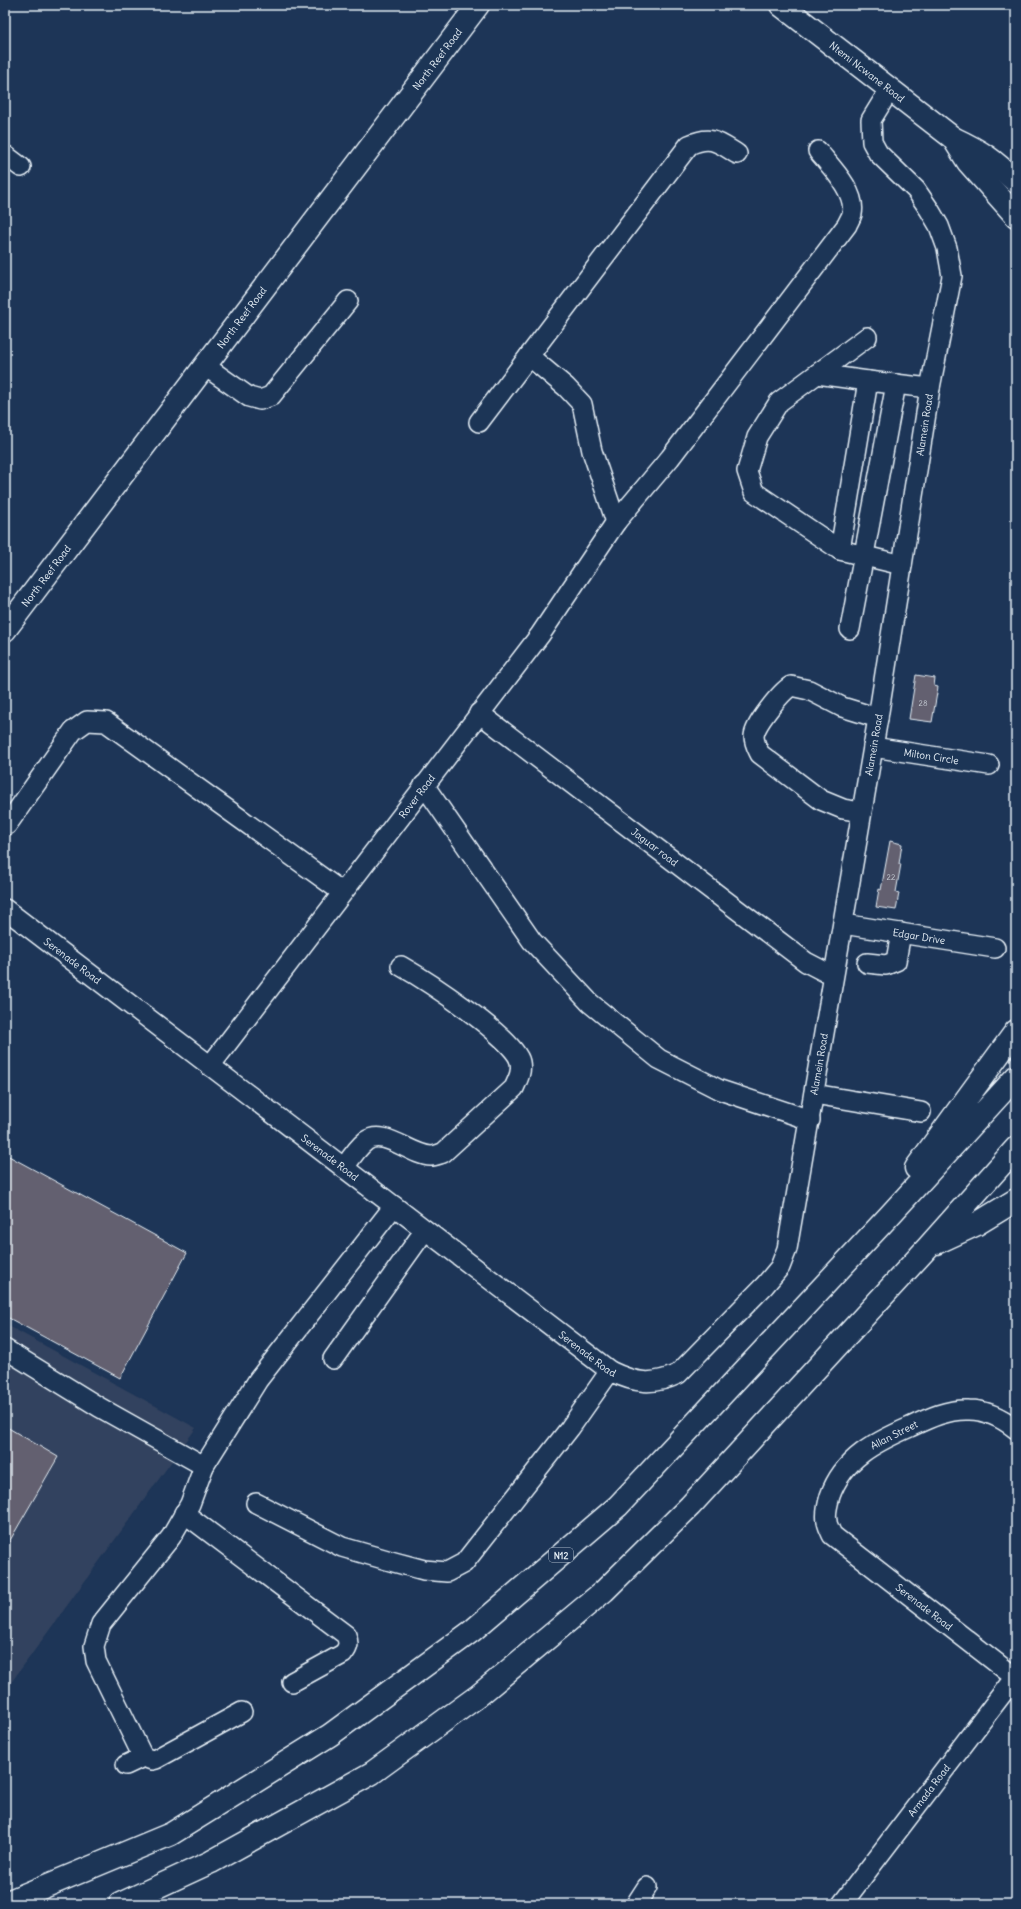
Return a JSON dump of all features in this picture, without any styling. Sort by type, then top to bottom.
[{"type":"main road","name":"North Reef Road","points":[[5,630],[478,5]]},
{"type":"main road","name":"Ntemi Ncwane Road","points":[[791,8],[890,89],[953,138],[980,151],[1000,166],[1016,182]]},
{"type":"main road","name":"Ntemi Ncwane Road","points":[[953,138],[968,162],[1016,216]]},
{"type":"main road","points":[[889,1216],[897,1196],[908,1178],[1016,1031]]},
{"type":"main road","name":"N12","points":[[5,1903],[171,1834],[330,1735],[472,1631],[618,1506],[889,1216],[1016,1077]]},
{"type":"main road","points":[[120,1904],[211,1862],[372,1773],[478,1696],[604,1590],[690,1506],[928,1247],[1016,1148]]},
{"type":"main road","points":[[928,1247],[975,1225],[1016,1200]]},
{"type":"street","name":"Alamein Road","points":[[664,1381],[678,1374],[780,1268],[787,1249],[794,1217],[878,718],[930,388],[952,276],[951,260],[939,226],[930,209],[911,185],[878,153],[872,142],[871,120],[890,89]]},
{"type":"street","points":[[479,422],[689,145],[707,139],[718,142],[737,154]]},
{"type":"street","name":"Rover Road","points":[[210,1066],[540,635],[616,522],[670,458],[847,225],[852,213],[852,200],[847,187],[818,150]]},
{"type":"street","points":[[5,155],[21,167]]},
{"type":"street","points":[[205,366],[249,397],[260,400],[271,396],[348,301]]},
{"type":"street","points":[[867,337],[779,402],[757,437],[747,471],[754,492],[840,550],[902,565]]},
{"type":"street","points":[[529,356],[566,387],[582,404],[592,451],[616,522]]},
{"type":"street","points":[[816,374],[930,388]]},
{"type":"street","points":[[840,550],[868,381]]},
{"type":"street","points":[[850,629],[865,557],[896,384]]},
{"type":"street","points":[[861,812],[843,809],[821,800],[760,754],[755,744],[754,735],[759,724],[784,690],[791,686],[809,690],[842,707],[878,718]]},
{"type":"street","name":"Jaguar road","points":[[479,714],[806,962],[834,976]]},
{"type":"street","points":[[7,825],[73,731],[86,721],[106,722],[342,892]]},
{"type":"street","name":"Milton Circle","points":[[873,747],[989,765]]},
{"type":"street","points":[[424,785],[532,940],[590,1003],[659,1059],[720,1090],[810,1120]]},
{"type":"street","name":"Serenade Road","points":[[5,909],[610,1371],[628,1380],[645,1382],[664,1381]]},
{"type":"street","name":"Edgar Drive","points":[[843,924],[902,932],[995,948]]},
{"type":"street","points":[[867,963],[886,965],[896,961],[898,959],[902,932]]},
{"type":"street","points":[[344,1168],[365,1142],[376,1137],[384,1138],[416,1153],[432,1156],[443,1152],[514,1088],[520,1074],[520,1060],[512,1048],[503,1039],[446,994],[401,966]]},
{"type":"street","points":[[814,1094],[921,1112]]},
{"type":"street","points":[[242,1712],[156,1759],[149,1760],[143,1757],[96,1661],[94,1646],[101,1624],[171,1537],[190,1504],[204,1466],[258,1380],[394,1206]]},
{"type":"street","points":[[333,1359],[425,1230]]},
{"type":"street","points":[[5,1349],[99,1408],[204,1466]]},
{"type":"street","points":[[256,1503],[342,1547],[424,1570],[447,1572],[464,1563],[570,1428],[610,1371]]},
{"type":"street","name":"Allan Street","points":[[832,1535],[826,1520],[828,1502],[834,1486],[842,1472],[858,1455],[880,1440],[940,1413],[968,1410],[990,1413],[1016,1429]]},
{"type":"street","points":[[184,1513],[346,1635],[348,1649],[343,1654],[292,1682]]},
{"type":"street","name":"Serenade Road","points":[[832,1535],[1016,1678]]},
{"type":"street","name":"Armada Road","points":[[842,1904],[1016,1678]]},
{"type":"street","points":[[126,1765],[143,1757]]},
{"type":"street","points":[[636,1904],[647,1887]]},
{"type":"shaded area","points":[[5,1324],[196,1428],[5,1691]]},
{"type":"building","points":[[916,675],[935,678],[934,686],[938,687],[932,722],[909,719]]},
{"type":"building","points":[[890,841],[902,844],[899,864],[901,864],[896,892],[899,893],[896,910],[876,907],[879,889],[881,890]]},
{"type":"building","points":[[5,1154],[187,1253],[120,1378],[5,1316]]},
{"type":"building","points":[[5,1426],[58,1457],[5,1549]]}]
